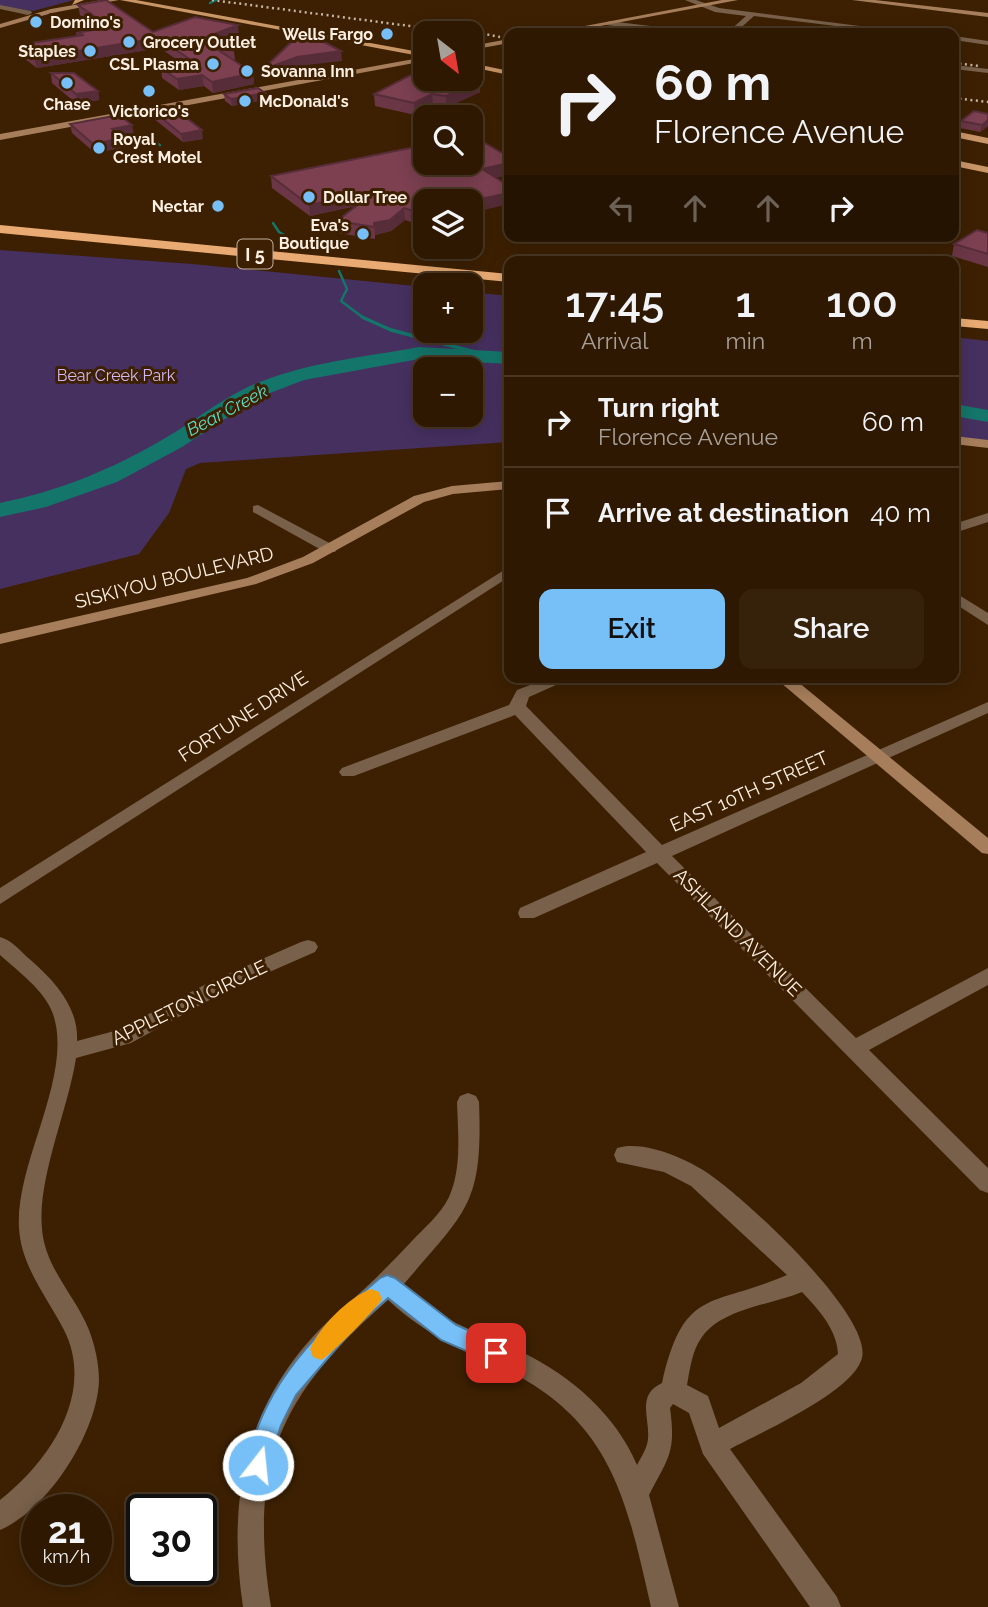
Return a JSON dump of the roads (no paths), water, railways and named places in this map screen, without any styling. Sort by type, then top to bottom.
[{"type":"highway","name":"I 5","points":[[0,223],[504,272]]},
{"type":"highway","name":"I 5","points":[[0,229],[504,278]]},
{"type":"highway","points":[[959,315],[988,318]]},
{"type":"highway","points":[[959,322],[988,325]]},
{"type":"main road","points":[[0,20],[78,1],[93,0]]},
{"type":"main road","points":[[0,26],[51,11],[115,0]]},
{"type":"main road","points":[[124,0],[188,10]]},
{"type":"main road","points":[[144,0],[312,35],[378,45],[413,55]]},
{"type":"main road","points":[[580,28],[734,0]]},
{"type":"main road","points":[[856,0],[988,15]]},
{"type":"main road","points":[[312,35],[336,43],[411,58]]},
{"type":"main road","points":[[483,46],[504,42]]},
{"type":"main road","points":[[336,43],[378,45]]},
{"type":"main road","points":[[4,134],[411,58]]},
{"type":"main road","points":[[4,134],[279,87],[413,60]]},
{"type":"main road","points":[[483,70],[504,74]]},
{"type":"main road","points":[[279,87],[322,76],[320,74]]},
{"type":"main road","points":[[959,135],[988,141]]},
{"type":"main road","points":[[959,164],[988,170]]},
{"type":"main road","points":[[959,441],[988,444]]},
{"type":"main road","points":[[959,450],[988,453]]},
{"type":"main road","name":"SISKIYOU BOULEVARD","points":[[0,639],[251,581],[330,549],[418,499],[471,487],[504,485]]},
{"type":"main road","points":[[471,487],[504,490]]},
{"type":"main road","points":[[789,683],[988,848]]},
{"type":"street","points":[[689,0],[703,6],[752,14],[868,28]]},
{"type":"street","points":[[0,7],[28,12]]},
{"type":"street","points":[[737,28],[752,14]]},
{"type":"street","points":[[609,23],[650,28]]},
{"type":"street","points":[[959,39],[988,43]]},
{"type":"street","points":[[959,67],[988,71]]},
{"type":"street","points":[[258,509],[330,549]]},
{"type":"street","points":[[959,527],[988,517]]},
{"type":"street","name":"FORTUNE DRIVE","points":[[0,897],[504,574]]},
{"type":"street","points":[[959,600],[988,620]]},
{"type":"street","points":[[348,772],[518,708],[517,704],[523,694],[550,683]]},
{"type":"street","name":"ASHLAND AVENUE","points":[[518,708],[659,854],[988,1183]]},
{"type":"street","name":"EAST 10TH STREET","points":[[527,913],[988,708]]},
{"type":"street","points":[[0,944],[36,976],[64,1015],[69,1052],[34,1177],[29,1208],[30,1237],[37,1259],[78,1333],[86,1360],[85,1386],[71,1435],[56,1462],[34,1487],[0,1517]]},
{"type":"street","name":"APPLETON CIRCLE","points":[[69,1052],[124,1037],[219,986],[308,947]]},
{"type":"street","points":[[855,1048],[988,976]]},
{"type":"street","points":[[257,1607],[250,1576],[250,1504],[262,1446],[271,1422],[288,1387],[346,1320],[387,1285],[440,1227],[457,1203],[467,1174],[468,1102]]},
{"type":"street","points":[[625,1155],[656,1159],[681,1168],[699,1179],[805,1278],[841,1321],[852,1342],[851,1357],[828,1381],[712,1444]]},
{"type":"street","points":[[673,1391],[684,1345],[694,1326],[707,1315],[778,1292],[805,1278]]},
{"type":"street","points":[[387,1285],[448,1332],[520,1364],[570,1395],[616,1447],[637,1491],[664,1607]]},
{"type":"street","points":[[637,1491],[658,1452],[661,1438],[657,1405],[664,1395],[673,1391]]},
{"type":"street","points":[[673,1391],[698,1405],[712,1444],[734,1479],[827,1607]]},
{"type":"waterway","points":[[210,3],[216,0]]},
{"type":"waterway","points":[[147,137],[160,145]]},
{"type":"waterway","points":[[273,223],[279,232],[293,240]]},
{"type":"waterway","points":[[339,271],[347,289],[341,301],[363,317]]},
{"type":"waterway","points":[[363,317],[391,330],[494,357]]},
{"type":"waterway","name":"Bear Creek","points":[[0,510],[38,502],[109,477],[174,442],[250,394],[299,375],[419,353],[504,358]]},
{"type":"waterway","name":"Bear Creek","points":[[959,411],[988,416]]},
{"type":"railway","points":[[212,0],[413,26]]},
{"type":"railway","points":[[483,34],[500,37]]},
{"type":"railway","points":[[959,64],[979,66]]},
{"type":"railway","points":[[959,99],[988,102]]},
{"type":"place","name":"Domino's","points":[[36,22]]},
{"type":"place","name":"Wells Fargo","points":[[387,34]]},
{"type":"place","name":"Grocery Outlet","points":[[129,42]]},
{"type":"place","name":"Staples","points":[[90,51]]},
{"type":"place","name":"CSL Plasma","points":[[213,64]]},
{"type":"place","name":"Sovanna Inn","points":[[247,71]]},
{"type":"place","name":"Chase","points":[[67,83]]},
{"type":"place","name":"Victorico's","points":[[149,91]]},
{"type":"place","name":"McDonald's","points":[[245,101]]},
{"type":"place","name":"Royal Crest Motel","points":[[99,148]]},
{"type":"place","name":"Dollar Tree","points":[[309,197]]},
{"type":"place","name":"Nectar","points":[[218,206]]},
{"type":"place","name":"Eva's Boutique","points":[[363,234]]},
{"type":"park label","name":"Bear Creek Park","points":[[116,375]]}]
